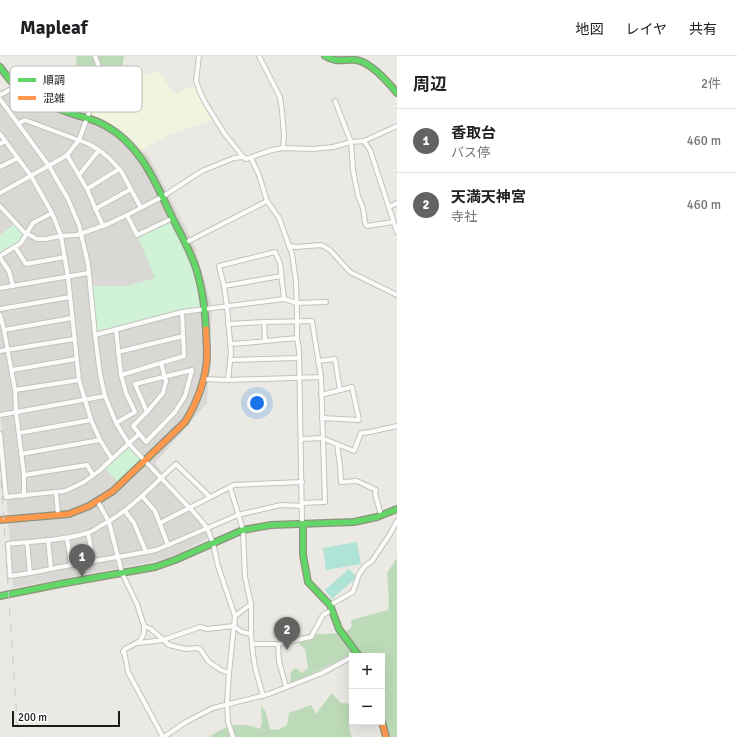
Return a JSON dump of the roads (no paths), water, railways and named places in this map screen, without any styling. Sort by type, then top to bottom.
[{"type":"street","points":[[95,56],[99,66]]},
{"type":"street","points":[[199,56],[196,81],[200,92],[224,133],[246,160],[272,150],[283,148],[313,149],[364,141],[397,126]]},
{"type":"street","points":[[259,56],[280,97],[284,135],[283,148]]},
{"type":"street","points":[[325,56],[331,60],[355,60],[364,63],[388,81],[397,93]]},
{"type":"street","points":[[0,67],[10,80]]},
{"type":"street","points":[[0,95],[10,90]]},
{"type":"street","points":[[0,99],[10,112]]},
{"type":"street","points":[[335,101],[351,142],[353,170],[358,196],[363,208],[365,223],[367,226],[393,222]]},
{"type":"street","points":[[10,112],[49,166],[68,199],[79,225],[82,234],[88,273],[100,374],[105,396],[116,423],[129,444],[207,528],[213,543],[218,566],[235,616],[227,704],[228,722],[233,737]]},
{"type":"street","points":[[0,520],[69,514],[98,502],[113,491],[185,422],[192,411],[198,396],[203,379],[207,355],[205,310],[198,274],[173,218],[143,161],[130,144],[116,132],[103,124],[67,112]]},
{"type":"street","points":[[0,193],[67,155],[79,140],[89,112]]},
{"type":"street","points":[[19,123],[25,120],[89,144],[99,150],[119,169],[141,208]]},
{"type":"street","points":[[0,134],[31,176],[52,213],[61,236],[68,277],[79,380],[91,420],[100,440],[112,459]]},
{"type":"street","points":[[0,144],[5,141]]},
{"type":"street","points":[[364,141],[370,150],[397,232]]},
{"type":"street","points":[[79,175],[99,150]]},
{"type":"street","points":[[67,155],[87,189],[103,226]]},
{"type":"street","points":[[0,206],[24,232],[37,239],[82,234],[127,215],[162,197],[202,171],[234,158],[243,157]]},
{"type":"street","points":[[0,168],[18,158]]},
{"type":"street","points":[[251,158],[259,175],[267,201],[278,218],[295,266],[302,439],[303,556],[306,573],[308,582],[331,607],[339,629],[353,653]]},
{"type":"street","points":[[87,189],[119,169]]},
{"type":"street","points":[[95,208],[131,189]]},
{"type":"street","points":[[185,243],[267,201]]},
{"type":"street","points":[[389,207],[397,203]]},
{"type":"street","points":[[13,286],[9,272],[0,257],[21,243],[33,223],[52,213]]},
{"type":"street","points":[[127,215],[137,235],[173,218]]},
{"type":"street","points":[[289,246],[296,247],[321,245],[330,250],[350,272],[397,295]]},
{"type":"street","points":[[15,247],[26,264],[65,257]]},
{"type":"street","points":[[228,380],[230,344],[228,307],[219,266],[275,252],[280,263],[284,299]]},
{"type":"street","points":[[0,288],[88,273]]},
{"type":"street","points":[[224,286],[281,276]]},
{"type":"street","points":[[0,309],[70,297]]},
{"type":"street","points":[[95,335],[182,312],[284,299],[297,303],[326,302]]},
{"type":"street","points":[[121,375],[184,356],[182,312]]},
{"type":"street","points":[[0,314],[15,390],[16,412],[24,475],[24,496]]},
{"type":"street","points":[[4,330],[72,318]]},
{"type":"street","points":[[210,497],[176,464],[125,511],[109,522],[88,533],[67,538],[8,544],[10,576],[156,550],[238,515],[281,505],[302,505],[325,502],[320,378],[312,321],[228,324]]},
{"type":"street","points":[[264,322],[265,341]]},
{"type":"street","points":[[116,330],[121,375],[126,393],[135,412],[116,423]]},
{"type":"street","points":[[118,352],[183,336]]},
{"type":"street","points":[[230,344],[297,338]]},
{"type":"street","points":[[0,351],[74,339]]},
{"type":"street","points":[[230,360],[299,358]]},
{"type":"street","points":[[12,370],[76,359]]},
{"type":"street","points":[[318,361],[335,359],[340,390]]},
{"type":"street","points":[[147,412],[135,384],[165,376],[192,370],[185,396],[175,412],[146,442],[133,426],[147,412],[163,393],[166,381],[165,376],[161,363]]},
{"type":"street","points":[[203,379],[228,380],[320,378]]},
{"type":"street","points":[[15,390],[79,380]]},
{"type":"street","points":[[321,395],[352,387],[359,420],[322,418]]},
{"type":"street","points":[[0,415],[105,396]]},
{"type":"street","points":[[19,433],[91,420]]},
{"type":"street","points":[[302,439],[322,438],[354,451],[361,433],[397,426]]},
{"type":"street","points":[[0,434],[6,497],[65,491],[84,482],[140,434]]},
{"type":"street","points":[[21,454],[100,440]]},
{"type":"street","points":[[337,444],[341,482],[357,481],[376,490],[375,494],[381,515]]},
{"type":"street","points":[[24,475],[87,465],[93,475]]},
{"type":"street","points":[[160,523],[234,485],[302,482]]},
{"type":"street","points":[[230,487],[243,530],[245,577],[250,604],[252,644],[255,667],[263,696]]},
{"type":"street","points":[[56,492],[58,515]]},
{"type":"street","points":[[142,496],[155,511],[168,545]]},
{"type":"street","points":[[98,502],[109,522],[122,573],[138,604],[144,626],[144,633],[140,641],[124,651],[128,672],[164,737],[186,722],[212,708],[263,696],[322,672],[349,659]]},
{"type":"street","points":[[0,596],[155,567],[243,530],[271,525],[354,522],[397,509]]},
{"type":"street","points":[[125,511],[134,523],[146,552]]},
{"type":"street","points":[[252,644],[278,644],[311,637],[323,615],[331,607],[353,592],[359,574],[365,566],[372,561],[397,521]]},
{"type":"street","points":[[88,533],[94,562]]},
{"type":"street","points":[[67,538],[71,565]]},
{"type":"street","points":[[48,540],[51,569]]},
{"type":"street","points":[[27,542],[30,573]]},
{"type":"street","points":[[235,616],[250,604]]},
{"type":"street","points":[[144,626],[151,629],[169,645],[186,649],[200,649],[209,662],[229,673]]},
{"type":"street","points":[[137,642],[163,640],[200,627],[207,629],[234,626],[242,632],[251,634]]},
{"type":"street","points":[[278,644],[279,661],[286,687]]},
{"type":"street","points":[[383,725],[386,737]]},
{"type":"railway","points":[[0,464],[18,737]]},
{"type":"place","name":"香取台","points":[[82,577]]},
{"type":"place","name":"天満天神宮","points":[[287,650]]}]
